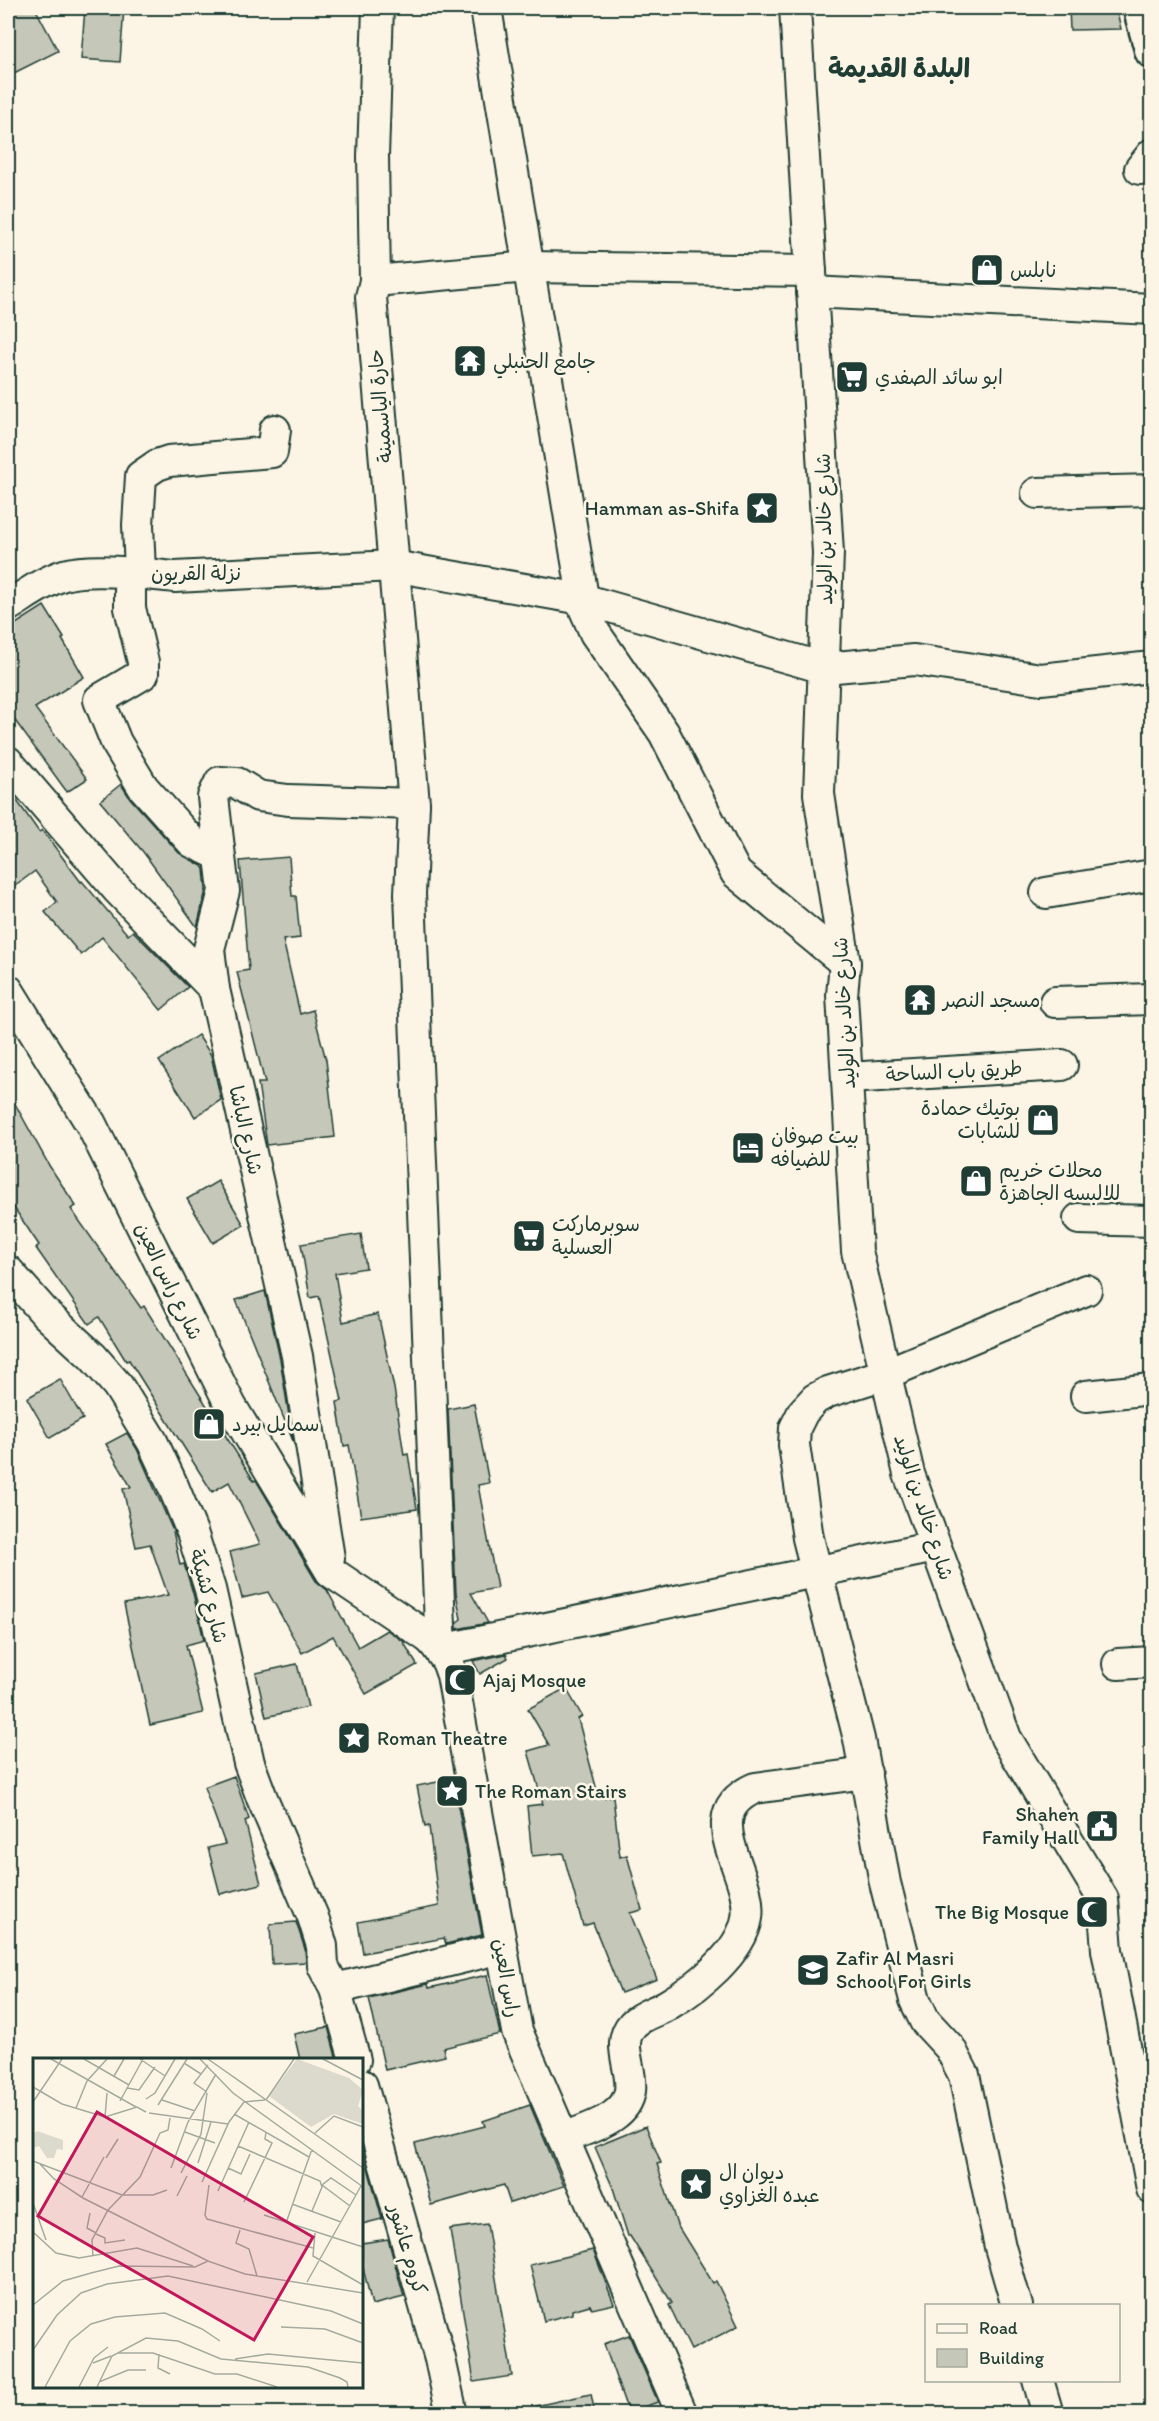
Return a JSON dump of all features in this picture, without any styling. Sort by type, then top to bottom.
[{"type":"main road","points":[[1140,8],[1152,51]]},
{"type":"street","name":"حارة الياسمينة","points":[[378,8],[373,156],[375,281],[371,297],[414,804],[410,894],[433,1642]]},
{"type":"street","points":[[486,8],[582,598],[595,633],[664,733],[736,873],[845,963]]},
{"type":"street","name":"شارع خالد بن الوليد","points":[[795,8],[828,553],[819,794],[845,963],[842,995],[857,1251],[909,1474],[1006,1738],[1103,1899],[1107,1950],[1145,2121]]},
{"type":"street","points":[[375,281],[528,267],[812,282],[1033,303],[1152,309]]},
{"type":"street","points":[[219,855],[192,842],[143,787],[116,742],[99,700],[143,674],[143,662],[130,608],[135,573],[141,476],[157,465],[170,461],[272,452],[275,430]]},
{"type":"street","points":[[1037,493],[1152,490]]},
{"type":"street","name":"نزلة القريون","points":[[8,606],[50,580],[80,572],[135,573],[175,577],[393,566],[582,598],[824,668]]},
{"type":"street","points":[[824,668],[914,660],[1041,679],[1152,667]]},
{"type":"street","points":[[8,762],[117,889],[214,989]]},
{"type":"street","name":"شارع الباشا","points":[[331,1572],[297,1356],[214,989],[209,949],[224,891],[213,797],[220,782],[237,783],[258,796],[288,800],[414,804]]},
{"type":"street","points":[[1046,893],[1152,875]]},
{"type":"street","name":"شارع راس العين","points":[[8,990],[91,1124],[231,1406],[331,1572]]},
{"type":"street","points":[[1055,1002],[1152,999]]},
{"type":"street","name":"طريق باب الساحة","points":[[847,1078],[1062,1065]]},
{"type":"street","points":[[1079,1219],[1152,1221]]},
{"type":"street","name":"شارع كشيكة","points":[[8,1271],[46,1314],[112,1379],[135,1410],[170,1478],[192,1532],[210,1589],[249,1763],[313,1917],[329,1977]]},
{"type":"street","points":[[1016,2304],[1000,2247],[964,2075],[950,2048],[925,2021],[915,2000],[885,1883],[860,1739],[808,1538],[794,1445],[795,1428],[803,1412],[815,1399],[828,1392],[885,1374],[1086,1290]]},
{"type":"street","points":[[1086,1396],[1152,1389]]},
{"type":"street","points":[[331,1572],[433,1642],[816,1572],[935,1547]]},
{"type":"street","name":"راس العين","points":[[433,1642],[452,1674],[517,2031],[682,2414]]},
{"type":"street","points":[[1118,1664],[1152,1662]]},
{"type":"street","points":[[563,2138],[606,2120],[624,2106],[630,2092],[632,2076],[624,2043],[631,2026],[639,2018],[667,2006],[686,1992],[724,1960],[741,1938],[748,1912],[747,1897],[727,1834],[727,1815],[733,1803],[742,1794],[755,1788],[866,1773]]},
{"type":"street","points":[[354,2058],[329,1977],[502,1948]]},
{"type":"street","name":"كروم عاشور","points":[[363,2088],[435,2338],[452,2414]]},
{"type":"street","points":[[1145,2121],[1152,2190]]},
{"type":"street","points":[[1039,2382],[1048,2414]]},
{"type":"building","points":[[8,8],[35,8],[58,51],[8,76]]},
{"type":"building","points":[[85,8],[124,8],[120,62],[81,59]]},
{"type":"building","points":[[1069,8],[1116,8],[1121,29],[1070,30]]},
{"type":"building","points":[[44,606],[84,677],[35,708],[87,779],[67,792],[8,711],[8,629]]},
{"type":"building","points":[[121,784],[130,798],[179,853],[204,869],[206,890],[197,927],[144,853],[100,801]]},
{"type":"building","points":[[8,788],[39,832],[42,830],[81,882],[128,935],[133,931],[188,987],[161,1010],[102,937],[81,955],[45,912],[57,902],[35,871],[8,891]]},
{"type":"building","points":[[289,857],[292,896],[296,896],[300,938],[283,940],[300,1014],[313,1010],[326,1060],[335,1137],[267,1145],[258,1083],[265,1083],[237,972],[249,970],[240,861]]},
{"type":"building","points":[[198,1035],[211,1055],[221,1100],[195,1117],[159,1061]]},
{"type":"building","points":[[8,1091],[50,1167],[76,1206],[71,1209],[141,1308],[144,1306],[254,1481],[256,1480],[316,1581],[327,1590],[358,1647],[387,1630],[403,1641],[417,1665],[366,1694],[333,1636],[302,1653],[268,1592],[242,1598],[230,1552],[260,1544],[229,1482],[212,1492],[129,1360],[126,1361],[99,1317],[89,1324],[36,1248],[39,1245],[8,1199]]},
{"type":"building","points":[[218,1181],[244,1225],[213,1243],[187,1199]]},
{"type":"building","points":[[361,1234],[366,1268],[335,1273],[343,1322],[378,1314],[394,1388],[404,1455],[408,1454],[417,1509],[361,1517],[349,1445],[344,1446],[337,1402],[342,1401],[319,1296],[310,1298],[301,1244]]},
{"type":"building","points":[[265,1291],[280,1359],[293,1441],[236,1300]]},
{"type":"building","points":[[60,1379],[83,1419],[50,1438],[27,1398]]},
{"type":"building","points":[[474,1404],[489,1483],[478,1485],[497,1588],[471,1593],[488,1623],[457,1629],[457,1622],[461,1619],[456,1593],[448,1409]]},
{"type":"building","points":[[127,1433],[137,1449],[173,1531],[180,1565],[184,1564],[204,1640],[186,1645],[203,1713],[150,1725],[124,1604],[168,1595],[150,1544],[136,1547],[123,1489],[131,1487],[106,1444]]},
{"type":"building","points":[[506,1654],[508,1658],[480,1674],[473,1661]]},
{"type":"building","points":[[297,1664],[308,1707],[266,1717],[256,1673]]},
{"type":"building","points":[[566,1688],[582,1716],[578,1719],[599,1798],[613,1797],[620,1857],[627,1855],[642,1910],[630,1913],[657,1979],[621,1993],[593,1923],[583,1926],[563,1853],[532,1856],[527,1806],[543,1804],[528,1751],[549,1745],[528,1709]]},
{"type":"building","points":[[234,1776],[249,1819],[245,1821],[261,1884],[220,1894],[208,1848],[225,1844],[204,1787]]},
{"type":"building","points":[[453,1779],[482,1935],[446,1944],[444,1938],[363,1953],[358,1922],[439,1906],[429,1826],[425,1827],[417,1786]]},
{"type":"building","points":[[296,1922],[305,1949],[306,1962],[272,1964],[270,1924]]},
{"type":"building","points":[[487,1975],[500,2034],[443,2048],[445,2056],[385,2070],[369,1998],[428,1984],[429,1988]]},
{"type":"building","points":[[328,2027],[336,2058],[300,2058],[294,2034]]},
{"type":"building","points":[[530,2105],[564,2186],[510,2203],[504,2185],[431,2205],[415,2144],[485,2126],[483,2121]]},
{"type":"building","points":[[646,2126],[661,2163],[657,2164],[677,2225],[713,2283],[716,2281],[738,2326],[691,2350],[669,2305],[672,2303],[628,2236],[613,2188],[595,2147]]},
{"type":"building","points":[[363,2150],[382,2219],[363,2224]]},
{"type":"building","points":[[487,2224],[512,2376],[474,2382],[450,2229]]},
{"type":"building","points":[[388,2239],[404,2297],[372,2305],[363,2268],[363,2243]]},
{"type":"building","points":[[593,2250],[614,2304],[592,2309],[590,2305],[572,2310],[572,2314],[544,2321],[530,2265]]},
{"type":"building","points":[[629,2335],[658,2402],[628,2412],[604,2344]]},
{"type":"building","points":[[591,2394],[595,2414],[536,2414],[535,2406]]},
{"type":"place","name":"نابلس","points":[[987,270]]},
{"type":"place","name":"جامع الحنبلي","points":[[470,361]]},
{"type":"place","name":"ابو سائد الصفدي","points":[[852,377]]},
{"type":"place","name":"Hamman as-Shifa","points":[[762,508]]},
{"type":"place","name":"مسجد النصر","points":[[920,1000]]},
{"type":"place","name":"بوتيك حمادة للشابات","points":[[1043,1120]]},
{"type":"place","name":"بيت صوفان للضيافه","points":[[748,1148]]},
{"type":"place","name":"محلات خريم للالبسه الجاهزة","points":[[976,1181]]},
{"type":"place","name":"سوبرماركت العسلية","points":[[529,1236]]},
{"type":"place","name":"سمايل بيرد","points":[[209,1424]]},
{"type":"place","name":"Ajaj Mosque","points":[[460,1680]]},
{"type":"place","name":"Roman Theatre","points":[[354,1738]]},
{"type":"place","name":"The Roman Stairs","points":[[452,1791]]},
{"type":"place","name":"Shahen Family Hall","points":[[1102,1826]]},
{"type":"place","name":"The Big Mosque","points":[[1092,1912]]},
{"type":"place","name":"Zafir Al Masri School For Girls","points":[[813,1970]]},
{"type":"place","name":"ديوان ال عبده الغزاوي","points":[[696,2184]]},
{"type":"district","name":"البلدة القديمة","points":[[899,68]]}]
